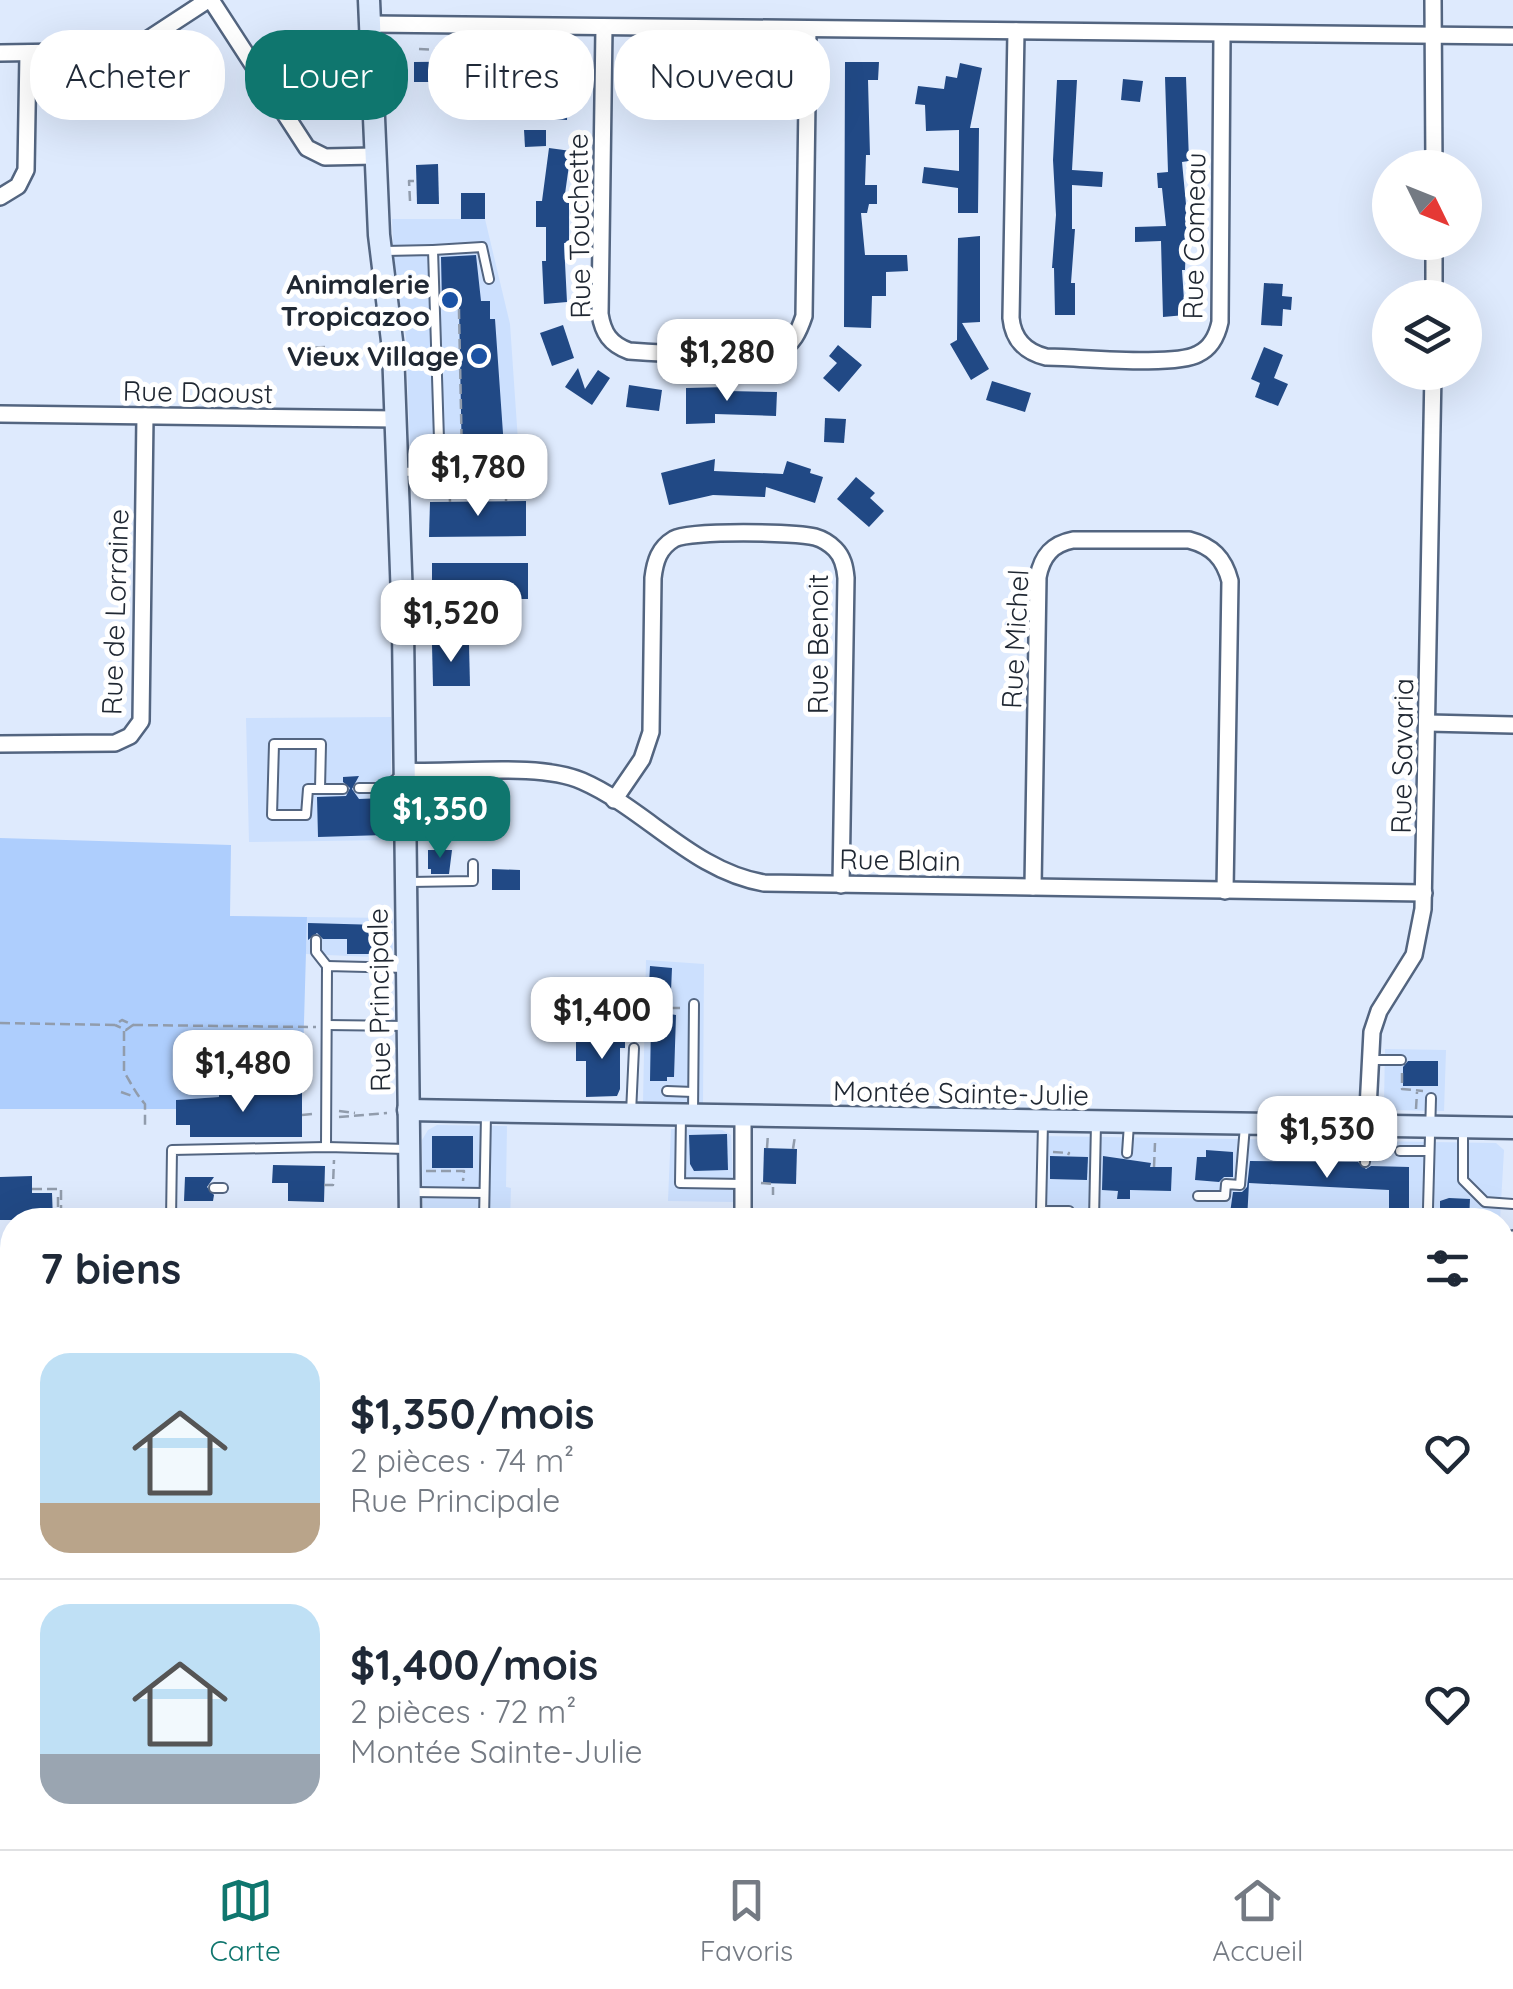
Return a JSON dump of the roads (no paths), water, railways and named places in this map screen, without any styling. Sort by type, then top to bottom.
[{"type":"street","points":[[0,52],[130,51],[209,0],[307,148],[326,157],[375,156]]},
{"type":"street","name":"Rue Principale","points":[[369,0],[381,252],[393,349],[396,419],[406,882],[406,1026],[397,1112],[409,1150],[410,1208]]},
{"type":"street","points":[[1434,0],[1434,150]]},
{"type":"street","points":[[370,24],[1513,36]]},
{"type":"street","name":"Rue Touchette","points":[[604,27],[600,314],[606,334],[629,351],[755,354],[787,346],[795,338],[804,316],[808,29]]},
{"type":"street","name":"Rue Comeau","points":[[1016,32],[1011,318],[1014,336],[1029,350],[1046,357],[1179,359],[1206,349],[1218,333],[1220,322],[1222,34]]},
{"type":"street","points":[[0,197],[18,186],[26,170],[28,53]]},
{"type":"street","name":"Rue Savaria","points":[[1368,1128],[1370,1060],[1378,1011],[1414,956],[1424,893],[1434,390]]},
{"type":"street","name":"Rue Daoust","points":[[0,414],[396,419]]},
{"type":"street","name":"Rue de Lorraine","points":[[0,744],[115,743],[134,733],[142,721],[145,416]]},
{"type":"street","name":"Rue Benoit","points":[[614,800],[650,740],[654,578],[663,548],[672,540],[696,534],[817,538],[841,556],[846,578],[841,884]]},
{"type":"street","name":"Rue Michel","points":[[1034,887],[1038,577],[1044,558],[1056,545],[1073,540],[1189,540],[1216,554],[1230,581],[1226,891]]},
{"type":"street","points":[[1428,723],[1513,725]]},
{"type":"street","name":"Rue Blain","points":[[405,771],[554,774],[580,780],[695,854],[735,876],[764,883],[1424,893]]},
{"type":"street","name":"Montée Sainte-Julie","points":[[397,1112],[1368,1128],[1423,1121],[1463,1128],[1513,1128]]},
{"type":"street","points":[[743,1116],[749,1183],[745,1208]]},
{"type":"lane","points":[[381,252],[482,247],[489,279]]},
{"type":"lane","points":[[397,472],[440,471],[433,250]]},
{"type":"lane","points":[[320,789],[320,744],[274,744],[272,816],[306,815],[308,789],[320,789],[343,789]]},
{"type":"lane","points":[[359,788],[385,788],[405,771]]},
{"type":"lane","points":[[406,882],[473,881],[473,864]]},
{"type":"lane","points":[[316,940],[316,952],[327,966],[326,1147]]},
{"type":"lane","points":[[327,966],[406,968]]},
{"type":"lane","points":[[694,1006],[693,1092],[680,1183],[749,1183]]},
{"type":"lane","points":[[326,1025],[406,1026]]},
{"type":"lane","points":[[631,1114],[634,1048]]},
{"type":"lane","points":[[1370,1060],[1401,1060]]},
{"type":"lane","points":[[667,1092],[693,1092]]},
{"type":"lane","points":[[1428,1208],[1428,1150],[1423,1121],[1432,1095]]},
{"type":"lane","points":[[484,1208],[486,1112]]},
{"type":"lane","points":[[1042,1208],[1044,1122]]},
{"type":"lane","points":[[1094,1208],[1096,1123]]},
{"type":"lane","points":[[1127,1154],[1129,1124]]},
{"type":"lane","points":[[1198,1196],[1225,1196],[1226,1184],[1240,1190],[1245,1126]]},
{"type":"lane","points":[[1365,1162],[1368,1128]]},
{"type":"lane","points":[[1463,1128],[1463,1180],[1485,1202],[1513,1204]]},
{"type":"lane","points":[[171,1208],[172,1150],[409,1150]]},
{"type":"lane","points":[[1400,1151],[1428,1150]]},
{"type":"lane","points":[[410,1192],[484,1193]]},
{"type":"place","name":"Animalerie Tropicazoo","points":[[450,300]]},
{"type":"place","name":"Vieux Village","points":[[479,356]]}]
